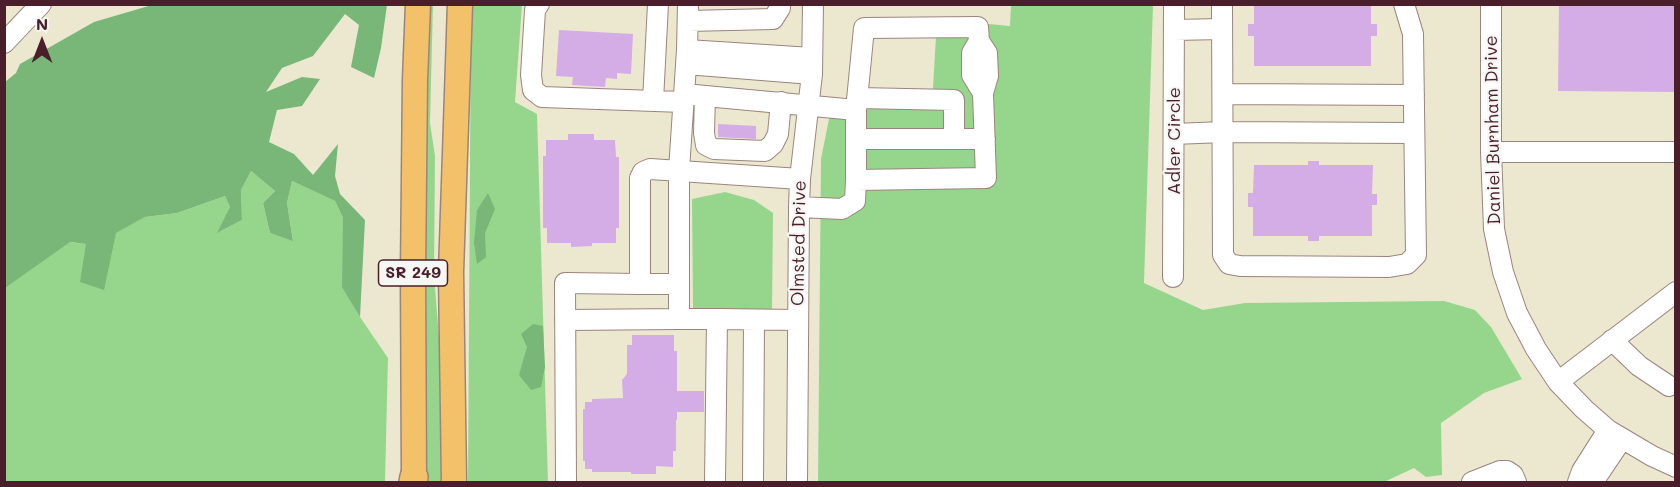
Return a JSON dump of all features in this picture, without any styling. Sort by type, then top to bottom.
[{"type":"main road","name":"SR 249","points":[[414,481],[414,81],[418,4]]},
{"type":"main road","name":"SR 249","points":[[454,483],[451,272],[460,4]]},
{"type":"street","points":[[4,43],[41,4]]},
{"type":"street","points":[[539,4],[536,10],[531,75],[533,90],[542,97],[652,101],[705,96],[808,105],[954,100],[954,139]]},
{"type":"street","points":[[652,101],[658,4]]},
{"type":"street","points":[[679,319],[679,170],[688,13],[773,19],[780,4]]},
{"type":"street","name":"Olmsted Drive","points":[[797,483],[798,207],[812,66],[813,4]]},
{"type":"street","name":"Adler Circle","points":[[1173,277],[1174,4]]},
{"type":"street","points":[[1222,4],[1223,255],[1229,264],[1251,266],[1389,267],[1407,264],[1416,255],[1413,34],[1404,4]]},
{"type":"street","points":[[1478,4],[1491,27]]},
{"type":"street","name":"Daniel Burnham Drive","points":[[1491,4],[1491,152],[1494,229],[1503,272],[1517,313],[1558,382],[1584,409],[1615,434],[1676,467]]},
{"type":"street","points":[[798,207],[842,209],[855,201],[857,104],[864,28],[978,27],[979,41],[987,53],[988,76],[984,93],[986,178],[856,180]]},
{"type":"street","points":[[1174,30],[1222,29]]},
{"type":"street","points":[[686,57],[812,66]]},
{"type":"street","points":[[1223,94],[1414,95]]},
{"type":"street","points":[[705,96],[706,145],[714,149],[765,151],[773,144],[778,134],[782,102]]},
{"type":"street","points":[[1174,134],[1414,133]]},
{"type":"street","points":[[856,139],[986,139]]},
{"type":"street","points":[[1491,152],[1676,152]]},
{"type":"street","points":[[640,284],[640,178],[643,172],[650,169],[679,170],[800,179]]},
{"type":"street","points":[[566,483],[565,283],[679,284]]},
{"type":"street","points":[[1558,382],[1674,296]]},
{"type":"street","points":[[715,483],[717,319]]},
{"type":"street","points":[[566,320],[798,320]]},
{"type":"street","points":[[753,483],[754,320]]},
{"type":"street","points":[[1612,340],[1639,366],[1673,384]]},
{"type":"street","points":[[1578,483],[1582,471],[1615,434]]},
{"type":"street","points":[[1593,483],[1615,434]]},
{"type":"street","points":[[1472,483],[1500,471],[1507,471],[1514,476],[1516,483]]},
{"type":"green space","points":[[433,4],[430,123],[435,156],[434,276],[441,362],[442,482],[425,482],[424,120],[428,5]]},
{"type":"green space","points":[[152,5],[387,5],[374,78],[351,67],[359,25],[345,14],[313,56],[282,68],[266,92],[302,77],[320,79],[302,106],[277,110],[269,142],[294,154],[313,175],[338,144],[335,176],[340,194],[365,220],[360,317],[342,287],[343,218],[335,201],[292,181],[287,203],[293,241],[270,233],[263,203],[275,191],[251,171],[241,190],[242,220],[217,233],[230,207],[225,196],[177,213],[145,217],[116,233],[104,290],[80,282],[86,244],[70,242],[5,288],[5,82],[16,73],[20,64],[94,22]]},
{"type":"green space","points":[[471,5],[522,5],[515,102],[537,114],[548,482],[468,482]]},
{"type":"green space","points":[[1011,5],[1153,5],[1144,283],[1203,310],[1245,303],[1444,301],[1475,310],[1491,327],[1522,379],[1484,393],[1441,423],[1442,475],[1426,477],[1414,468],[1384,482],[818,482],[821,159],[833,99],[932,105],[937,19],[1010,26]]},
{"type":"green space","points":[[251,171],[275,191],[263,203],[270,233],[293,240],[287,203],[292,181],[335,201],[343,218],[343,287],[388,358],[385,482],[5,482],[4,288],[69,242],[86,244],[115,233],[145,217],[177,213],[225,196],[230,207],[219,232],[242,220],[241,190]]},
{"type":"green space","points":[[725,192],[754,200],[773,213],[772,309],[693,313],[692,199]]},
{"type":"green space","points":[[488,193],[495,209],[485,233],[486,257],[477,264],[474,243],[477,210]]},
{"type":"green space","points":[[533,324],[543,326],[545,367],[541,387],[531,390],[519,375],[527,347],[521,334]]},
{"type":"building","points":[[1254,4],[1371,4],[1371,24],[1377,24],[1377,36],[1371,36],[1371,66],[1254,66],[1254,36],[1248,36],[1248,24],[1254,24]]},
{"type":"building","points":[[1559,4],[1676,4],[1676,92],[1558,91]]},
{"type":"building","points":[[559,30],[633,34],[631,74],[617,73],[617,79],[606,78],[605,87],[572,85],[573,77],[556,76]]},
{"type":"building","points":[[718,124],[756,126],[756,139],[718,137]]},
{"type":"building","points":[[568,134],[594,134],[594,140],[615,140],[616,157],[619,157],[619,228],[616,228],[616,243],[592,243],[592,246],[571,247],[571,243],[547,243],[547,228],[543,228],[543,156],[546,156],[546,140],[568,140]]},
{"type":"building","points":[[1308,161],[1319,161],[1319,165],[1373,165],[1372,194],[1377,194],[1377,205],[1372,205],[1372,236],[1319,236],[1319,241],[1308,241],[1308,236],[1253,236],[1253,207],[1248,207],[1248,193],[1253,193],[1254,165],[1308,165]]},
{"type":"building","points":[[632,335],[674,335],[674,351],[677,351],[677,391],[704,391],[704,412],[677,412],[676,451],[673,451],[673,467],[656,466],[656,474],[592,472],[592,469],[585,469],[585,461],[583,461],[585,402],[592,402],[592,399],[623,398],[622,380],[627,374],[627,345],[632,345]]}]
